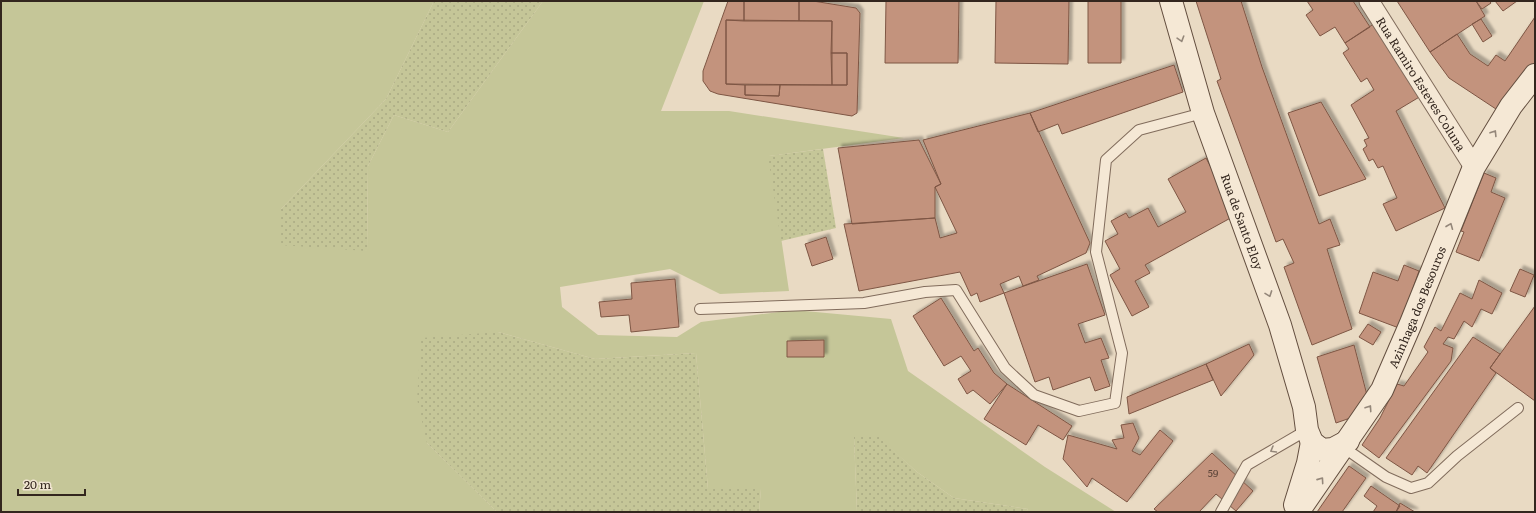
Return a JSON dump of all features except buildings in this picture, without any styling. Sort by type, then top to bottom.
[{"type":"main road","name":"Rua de Santo Eloy","points":[[1171,1],[1203,113],[1280,325],[1304,407],[1309,436],[1308,463],[1292,512]]},
{"type":"main road","name":"Azinhaga dos Besouros","points":[[1298,512],[1382,390],[1411,323],[1474,167],[1511,106],[1535,75]]},
{"type":"main road","points":[[1309,436],[1322,450],[1334,449],[1345,444]]},
{"type":"street","name":"Rua Ramiro Esteves Coluna","points":[[1369,1],[1474,167]]},
{"type":"lane","points":[[700,309],[864,303],[925,292],[956,290],[1005,368],[1034,395],[1079,411],[1115,403],[1122,354],[1096,252],[1106,160],[1139,130],[1203,113]]},
{"type":"lane","points":[[1345,444],[1386,477],[1411,488],[1428,484],[1457,456],[1518,408]]},
{"type":"lane","points":[[1221,512],[1247,465],[1309,436]]},
{"type":"green space","points":[[1,1],[434,1],[386,99],[281,209],[367,251],[368,166],[394,115],[448,132],[543,1],[704,1],[661,111],[729,111],[904,138],[769,156],[789,291],[720,294],[670,269],[560,287],[562,307],[598,335],[677,337],[701,322],[794,310],[891,319],[908,371],[1045,467],[1116,512],[1026,512],[1028,509],[954,498],[917,472],[878,437],[854,437],[857,512],[759,512],[761,489],[708,489],[696,353],[595,359],[498,332],[427,443],[497,512],[1,512]]},
{"type":"green space","points":[[434,1],[543,1],[448,132],[394,115],[368,166],[367,251],[279,245],[281,209],[386,99]]},
{"type":"green space","points":[[823,149],[836,228],[781,241],[768,156]]},
{"type":"green space","points":[[498,332],[595,359],[696,353],[708,489],[761,489],[759,512],[497,512],[427,443],[417,399],[421,338]]},
{"type":"green space","points":[[854,437],[879,437],[917,472],[954,498],[1028,509],[1026,512],[857,512]]}]
